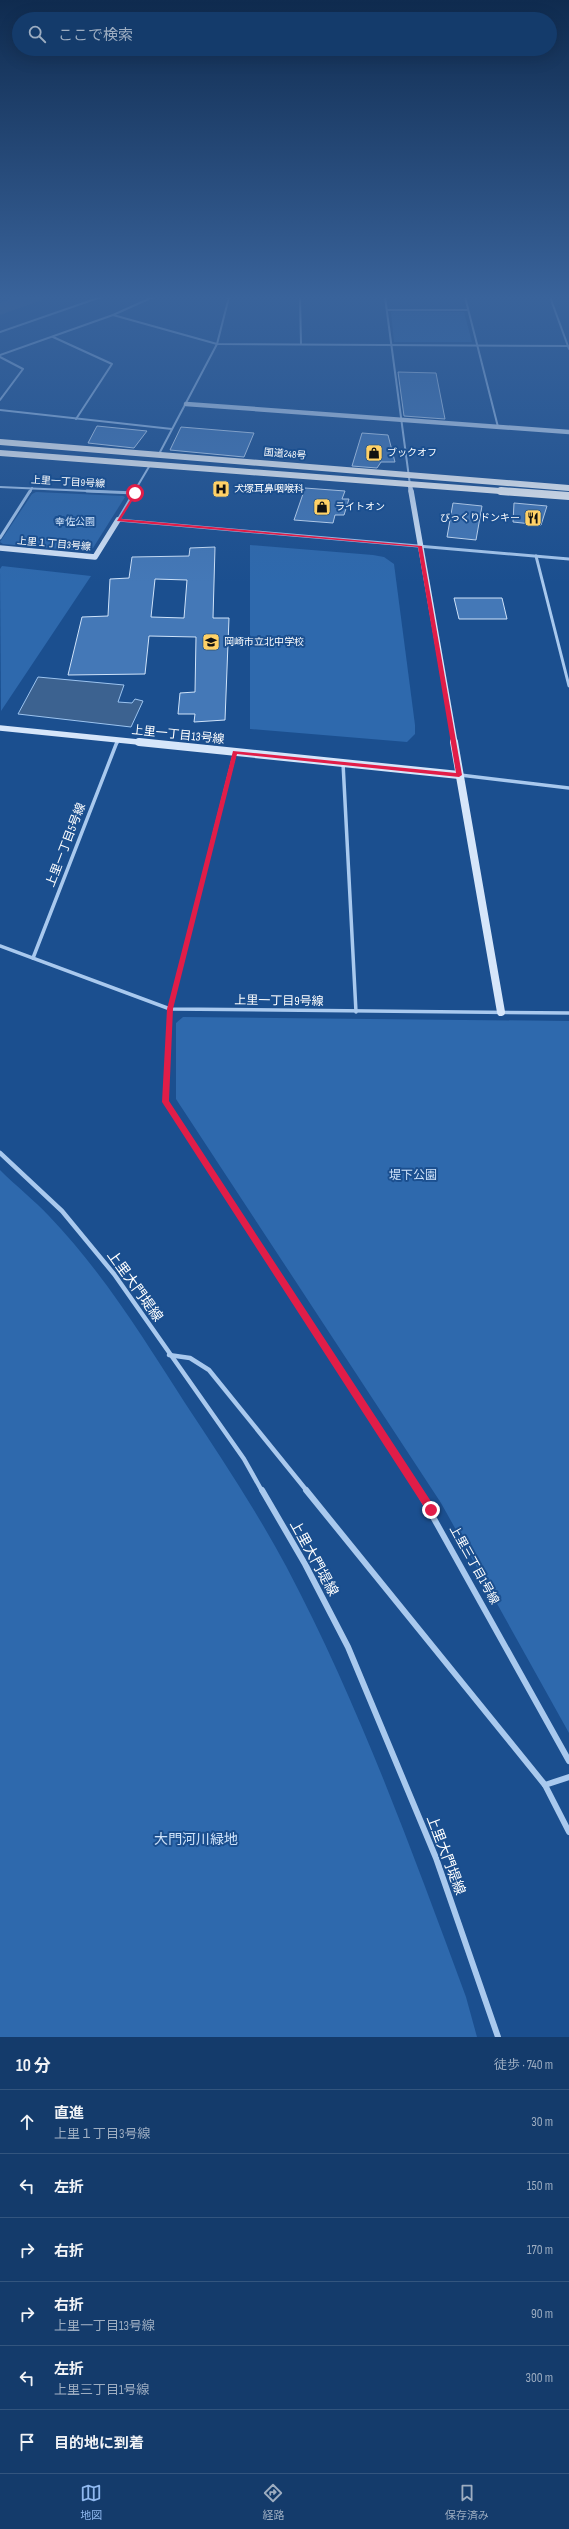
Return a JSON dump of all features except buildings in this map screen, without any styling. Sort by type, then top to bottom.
[{"type":"highway","name":"国道248号","points":[[0,442],[569,488]]},
{"type":"highway","name":"国道248号","points":[[0,453],[569,496]]},
{"type":"street","points":[[76,418],[93,392]]},
{"type":"street","points":[[159,454],[192,392]]},
{"type":"street","points":[[397,392],[420,546],[501,1012]]},
{"type":"street","points":[[489,392],[498,427]]},
{"type":"street","points":[[186,404],[569,432]]},
{"type":"street","points":[[0,410],[172,429]]},
{"type":"street","name":"上里１丁目3号線","points":[[0,548],[95,556],[135,493],[150,465]]},
{"type":"street","name":"上里一丁目9号線","points":[[0,487],[135,493]]},
{"type":"street","points":[[0,538],[32,488]]},
{"type":"street","points":[[118,520],[569,559]]},
{"type":"street","points":[[536,556],[569,686]]},
{"type":"street","name":"上里一丁目13号線","points":[[0,728],[459,775],[569,788]]},
{"type":"street","name":"上里一丁目5号線","points":[[33,958],[118,740]]},
{"type":"street","name":"上里三丁目1号線","points":[[235,752],[170,1009],[166,1102],[431,1510],[569,1761]]},
{"type":"street","points":[[343,763],[356,1012]]},
{"type":"street","name":"上里一丁目9号線","points":[[0,946],[170,1009],[569,1013]]},
{"type":"street","name":"上里大門堤線","points":[[0,1152],[62,1211],[114,1274],[169,1355],[244,1459],[305,1564],[348,1647],[436,1858],[498,2037]]},
{"type":"street","points":[[169,1355],[190,1358],[209,1370],[545,1785],[569,1832]]},
{"type":"street","points":[[545,1785],[569,1777]]},
{"type":"green space","name":"幸佐公園","points":[[36,492],[125,497],[93,548],[84,551],[3,544],[0,542],[32,494]]},
{"type":"green space","points":[[250,545],[373,555],[384,557],[394,564],[415,725],[415,734],[407,742],[250,729]]},
{"type":"green space","points":[[2,566],[91,576],[1,711],[0,569]]},
{"type":"green space","name":"堤下公園","points":[[183,1017],[569,1021],[569,1733],[441,1503],[176,1099],[176,1023]]},
{"type":"green space","name":"大門河川緑地","points":[[0,1170],[49,1216],[105,1282],[138,1330],[224,1463],[286,1566],[337,1671],[383,1778],[466,1997],[477,2037],[0,2037]]},
{"type":"shaded area","points":[[38,677],[124,685],[118,702],[132,703],[135,699],[143,701],[131,727],[18,714]]},
{"type":"place","name":"ブックオフ","points":[[374,453]]},
{"type":"place","name":"犬塚耳鼻咽喉科","points":[[221,489]]},
{"type":"place","name":"ライトオン","points":[[322,507]]},
{"type":"place","name":"びっくりドンキー","points":[[533,518]]},
{"type":"place","name":"岡崎市立北中学校","points":[[211,642]]},
{"type":"route","points":[[135,493],[118,520],[420,546],[459,775],[235,752],[170,1009],[166,1102],[431,1510]]}]
